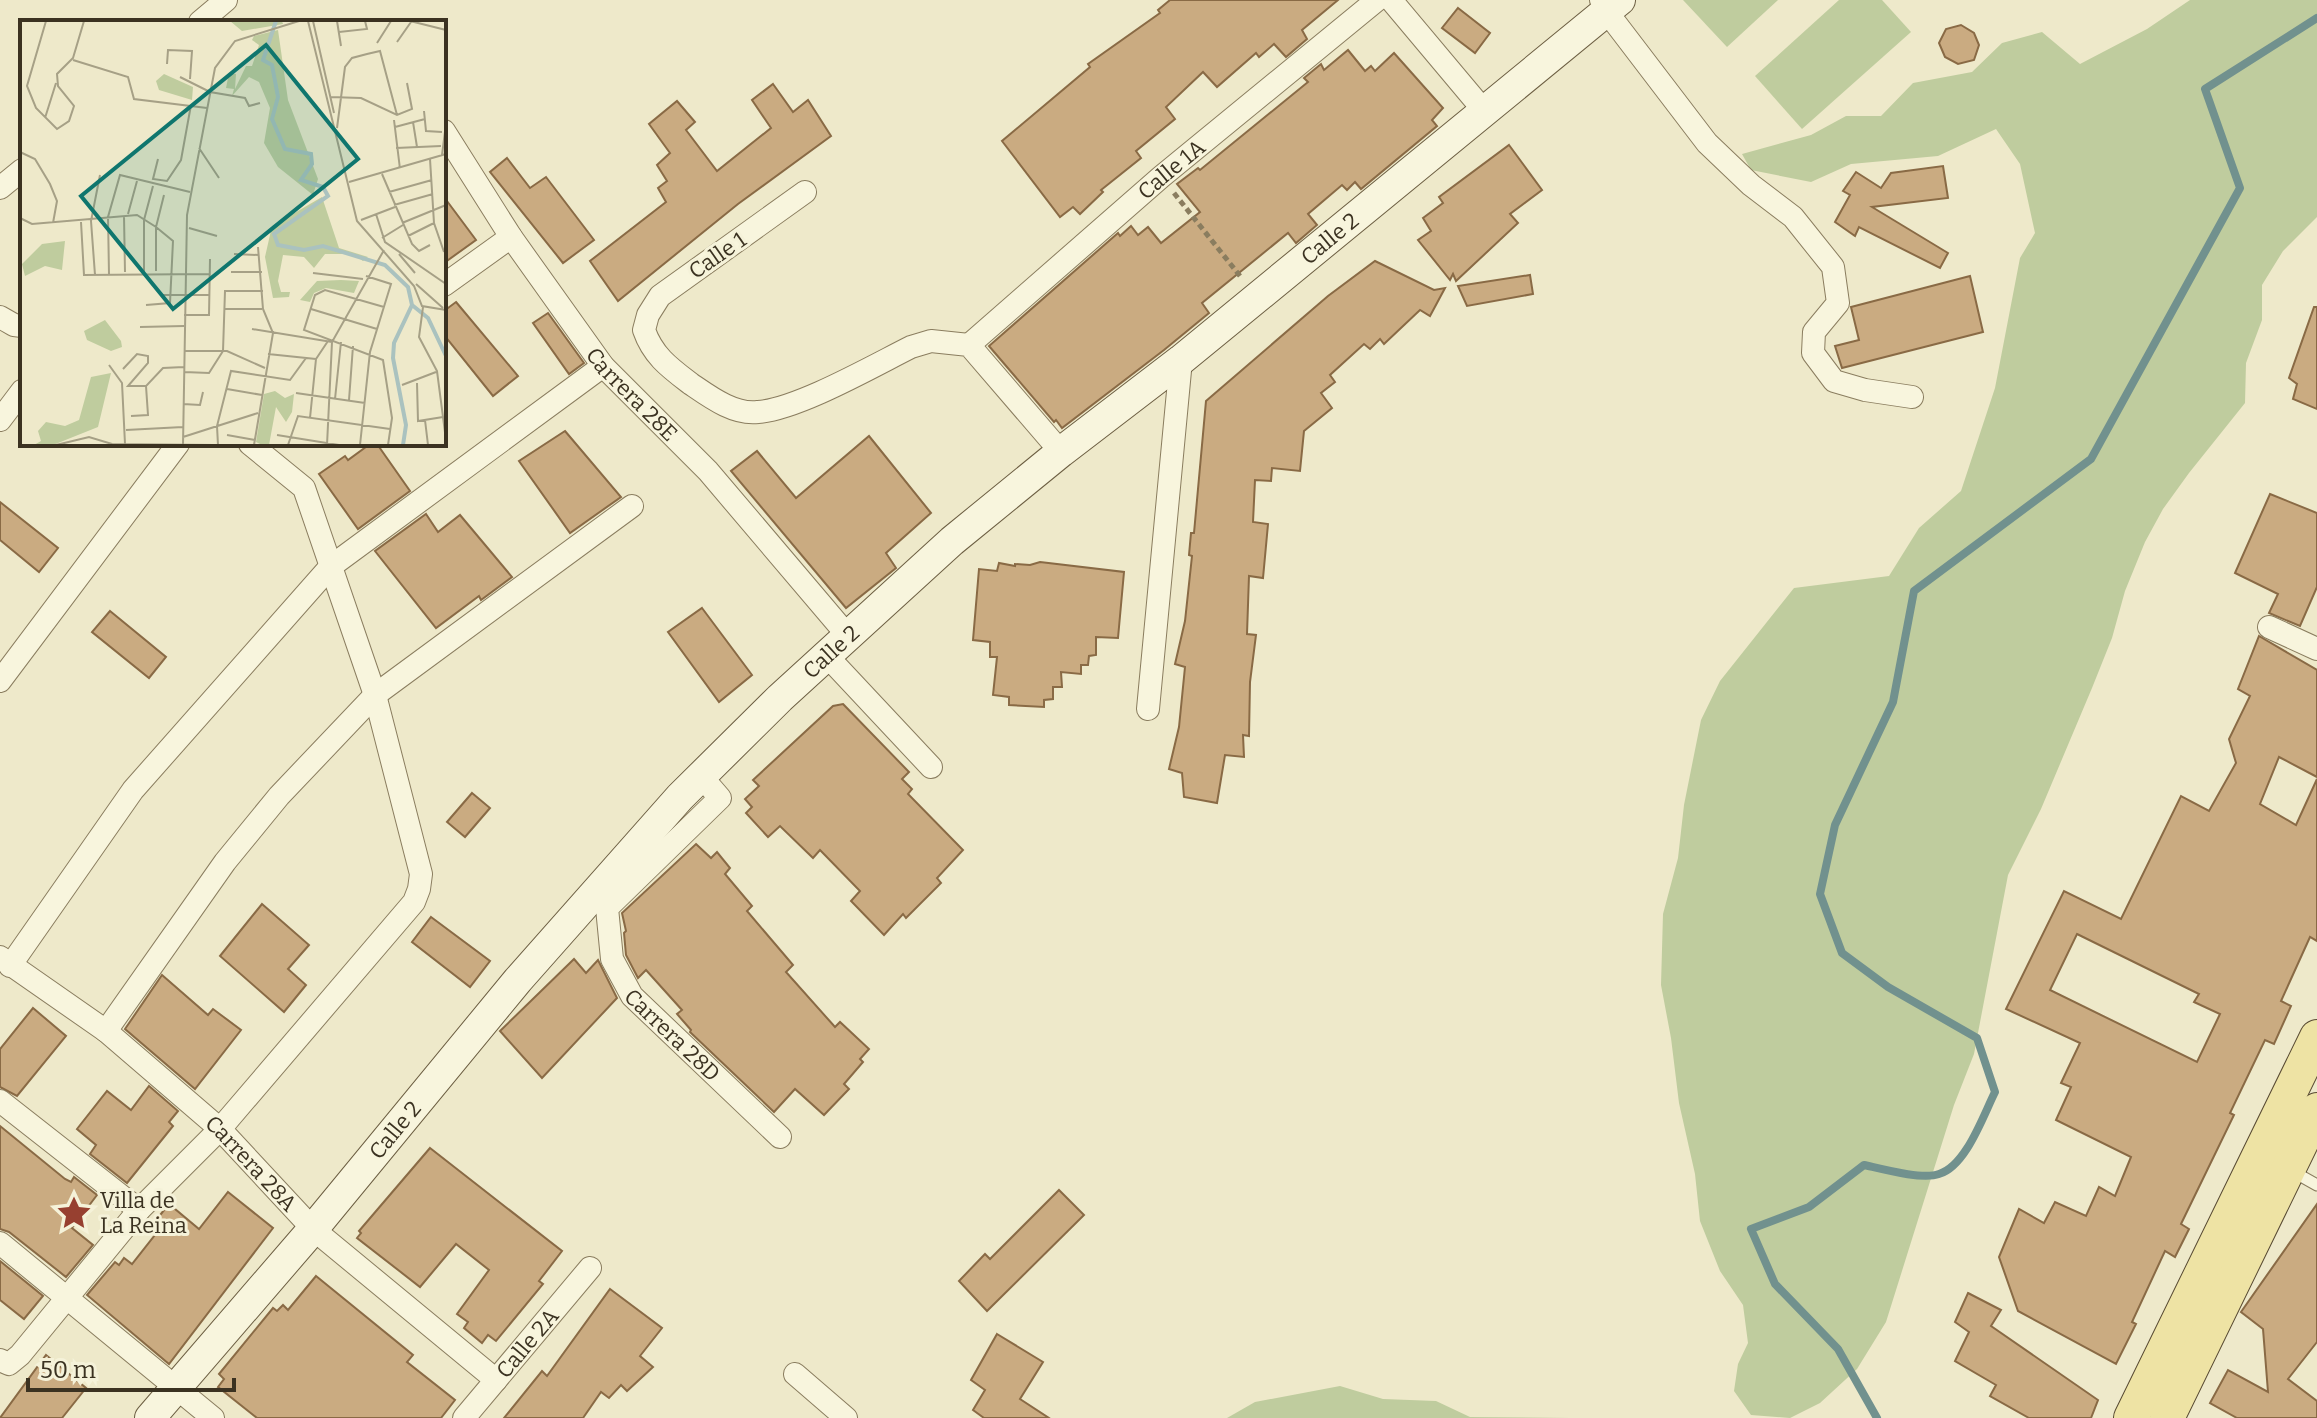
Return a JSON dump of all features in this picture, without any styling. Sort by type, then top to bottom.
[{"type":"main road","points":[[2131,1418],[2317,1037]]},
{"type":"main road","points":[[2167,1418],[2303,1177],[2317,1110]]},
{"type":"street","points":[[202,20],[226,0]]},
{"type":"street","name":"Calle 1A","points":[[969,345],[1161,177],[1377,0]]},
{"type":"street","points":[[1391,0],[1485,112]]},
{"type":"street","points":[[1609,4],[1707,143],[1751,185],[1793,217],[1833,267],[1838,303],[1814,332],[1813,353],[1834,381],[1865,390],[1912,397]]},
{"type":"street","name":"Calle 2","points":[[150,1418],[313,1229],[518,980],[838,646],[952,541],[1181,360],[1485,112],[1609,4]]},
{"type":"street","name":"Carrera 28E","points":[[446,134],[511,237],[603,366],[708,471],[931,767]]},
{"type":"street","points":[[0,188],[20,172]]},
{"type":"street","name":"Calle 1","points":[[805,192],[660,296],[648,315],[644,330],[658,358],[709,396],[739,410],[758,413],[795,402],[911,347],[931,341],[969,345]]},
{"type":"street","points":[[446,284],[511,237]]},
{"type":"street","points":[[0,317],[20,326]]},
{"type":"street","points":[[969,345],[1061,452]]},
{"type":"street","points":[[1148,709],[1181,360]]},
{"type":"street","points":[[5,962],[133,790],[330,567],[603,366]]},
{"type":"street","points":[[0,420],[20,394]]},
{"type":"street","points":[[0,681],[176,446]]},
{"type":"street","points":[[0,1360],[9,1364],[20,1355],[139,1210],[220,1129],[414,902],[419,889],[421,874],[375,695],[304,488],[252,446]]},
{"type":"street","points":[[106,1031],[225,862],[279,796],[375,695],[632,506]]},
{"type":"street","points":[[2269,627],[2317,649]]},
{"type":"street","name":"Carrera 28D","points":[[693,797],[607,908],[612,959],[632,996],[780,1137]]},
{"type":"street","name":"Carrera 28A","points":[[5,962],[106,1031],[220,1129],[313,1229],[496,1380]]},
{"type":"street","points":[[0,1101],[139,1210]]},
{"type":"street","points":[[0,1243],[213,1418]]},
{"type":"street","name":"Calle 2A","points":[[464,1418],[590,1268]]},
{"type":"street","points":[[795,1374],[846,1418]]},
{"type":"path","points":[[1161,177],[1257,298]]},
{"type":"green space","points":[[1683,0],[1778,0],[1727,47]]},
{"type":"green space","points":[[1839,0],[1882,0],[1911,32],[1802,129],[1755,76]]},
{"type":"green space","points":[[2190,0],[2317,0],[2317,217],[2283,251],[2262,285],[2262,320],[2246,363],[2245,403],[2163,509],[2145,542],[2092,688],[2041,809],[2008,875],[1974,1054],[1954,1105],[1886,1322],[1857,1369],[1820,1403],[1790,1418],[1751,1415],[1734,1391],[1738,1364],[1748,1343],[1743,1305],[1720,1271],[1700,1221],[1695,1174],[1679,1103],[1661,985],[1663,914],[1678,858],[1684,805],[1701,720],[1720,681],[1794,588],[1889,576],[1919,528],[1961,491],[1995,388],[2020,258],[2035,233],[2020,164],[1996,129],[1938,156],[1851,164],[1811,182],[1751,170],[1742,154],[1811,135],[1846,116],[1881,116],[1913,83],[1972,72],[2002,43],[2042,32],[2080,64],[2147,29]]},
{"type":"green space","points":[[1340,1386],[1383,1399],[1436,1401],[1470,1417],[1570,1418],[1227,1418],[1255,1402]]},
{"type":"building","points":[[1170,0],[1338,0],[1302,30],[1307,39],[1286,57],[1274,44],[1259,57],[1256,53],[1217,87],[1203,72],[1166,107],[1175,119],[1136,151],[1141,158],[1101,190],[1103,192],[1080,214],[1073,207],[1060,217],[1002,141],[1090,67],[1088,64],[1160,13],[1158,10]]},
{"type":"building","points":[[1458,8],[1490,33],[1475,53],[1442,28]]},
{"type":"building","points":[[1961,25],[1974,33],[1979,45],[1974,60],[1958,64],[1945,57],[1939,43],[1946,29]]},
{"type":"building","points":[[1348,50],[1365,71],[1371,66],[1375,71],[1394,53],[1443,108],[1432,120],[1437,126],[1361,189],[1355,182],[1347,190],[1342,185],[1308,214],[1317,225],[1296,243],[1288,233],[1202,303],[1209,313],[1164,350],[1062,428],[1056,420],[1054,422],[989,346],[1118,233],[1120,236],[1131,226],[1138,235],[1148,227],[1161,243],[1200,212],[1177,184],[1198,168],[1200,170],[1308,82],[1304,78],[1321,64],[1324,70]]},
{"type":"building","points":[[773,84],[793,112],[808,100],[831,136],[738,204],[618,301],[590,261],[666,202],[658,188],[667,181],[657,165],[670,153],[649,124],[677,101],[695,122],[686,130],[717,171],[771,128],[752,100]]},
{"type":"building","points":[[1509,145],[1542,190],[1510,214],[1518,223],[1456,281],[1453,274],[1450,280],[1418,240],[1431,231],[1423,218],[1443,203],[1439,197]]},
{"type":"building","points":[[507,158],[530,188],[546,177],[594,240],[563,263],[490,172]]},
{"type":"building","points":[[1943,166],[1948,198],[1872,207],[1948,253],[1940,268],[1859,227],[1855,236],[1835,222],[1850,195],[1843,191],[1856,172],[1881,188],[1891,173]]},
{"type":"building","points":[[446,200],[476,240],[446,262]]},
{"type":"building","points":[[1375,261],[1434,290],[1445,288],[1430,316],[1420,310],[1384,344],[1380,339],[1370,349],[1364,344],[1330,375],[1335,382],[1321,393],[1332,408],[1304,431],[1300,471],[1272,468],[1271,481],[1255,480],[1253,522],[1268,524],[1263,578],[1249,576],[1247,634],[1256,635],[1250,682],[1249,736],[1243,735],[1244,757],[1225,755],[1217,803],[1184,797],[1182,773],[1169,769],[1179,727],[1185,667],[1175,664],[1185,621],[1206,401],[1328,296]]},
{"type":"building","points":[[1530,275],[1533,294],[1467,306],[1458,286]]},
{"type":"building","points":[[1970,276],[1983,332],[1842,368],[1835,346],[1859,340],[1851,307]]},
{"type":"building","points":[[456,302],[518,376],[493,396],[446,337],[446,310]]},
{"type":"building","points":[[2314,307],[2317,307],[2317,409],[2293,399],[2297,384],[2289,378]]},
{"type":"building","points":[[548,313],[584,363],[569,374],[533,323]]},
{"type":"building","points":[[565,431],[621,497],[570,533],[519,461]]},
{"type":"building","points":[[869,436],[931,513],[886,553],[896,568],[846,608],[731,471],[757,451],[796,498]]},
{"type":"building","points":[[367,446],[378,446],[410,491],[358,529],[319,474],[345,456],[348,460]]},
{"type":"building","points":[[2270,494],[2317,513],[2317,587],[2300,626],[2269,613],[2278,594],[2235,573]]},
{"type":"building","points":[[0,502],[58,548],[39,572],[0,540]]},
{"type":"building","points":[[426,514],[438,532],[460,515],[512,577],[481,600],[479,596],[436,628],[375,551]]},
{"type":"building","points":[[1040,562],[1124,572],[1118,638],[1096,637],[1096,655],[1089,656],[1088,665],[1081,665],[1081,674],[1061,672],[1062,687],[1053,687],[1053,699],[1044,700],[1044,707],[1009,705],[1009,697],[993,695],[997,657],[990,657],[990,642],[973,640],[979,569],[997,571],[999,563],[1015,566]]},
{"type":"building","points":[[702,608],[752,675],[719,702],[668,632]]},
{"type":"building","points":[[110,611],[166,657],[149,678],[92,632]]},
{"type":"building","points":[[2259,636],[2317,670],[2317,777],[2279,757],[2260,804],[2296,825],[2317,779],[2317,941],[2310,937],[2281,1001],[2291,1006],[2274,1044],[2265,1040],[2230,1113],[2234,1115],[2181,1224],[2189,1229],[2175,1257],[2165,1251],[2132,1322],[2136,1324],[2116,1364],[2018,1311],[1999,1257],[2019,1209],[2044,1223],[2055,1202],[2086,1216],[2099,1187],[2115,1196],[2131,1157],[2056,1120],[2071,1087],[2061,1083],[2080,1043],[2006,1009],[2064,891],[2121,919],[2181,796],[2209,811],[2236,763],[2229,739],[2250,696],[2238,689]],"holes":[[[2077,934],[2199,994],[2194,1002],[2220,1014],[2197,1062],[2050,990]]]},
{"type":"building","points":[[843,704],[909,772],[902,779],[912,789],[908,794],[963,850],[937,878],[941,883],[906,918],[903,914],[884,935],[851,901],[860,891],[820,850],[813,858],[780,826],[768,837],[746,813],[752,807],[745,799],[759,786],[753,780],[833,706]]},
{"type":"building","points":[[472,793],[490,808],[465,837],[447,822]]},
{"type":"building","points":[[696,844],[711,858],[717,852],[730,868],[725,874],[752,906],[747,911],[793,965],[786,972],[835,1027],[840,1022],[869,1049],[860,1059],[863,1062],[844,1084],[849,1089],[824,1115],[795,1089],[774,1112],[690,1032],[677,1014],[682,1010],[646,970],[638,978],[626,955],[622,913]]},
{"type":"building","points":[[262,904],[309,945],[288,969],[306,985],[284,1012],[220,956]]},
{"type":"building","points":[[431,917],[490,961],[470,987],[412,942]]},
{"type":"building","points":[[574,959],[586,973],[598,960],[617,998],[542,1078],[500,1031]]},
{"type":"building","points":[[162,975],[208,1015],[213,1009],[241,1030],[195,1089],[125,1029]]},
{"type":"building","points":[[33,1008],[66,1036],[17,1096],[0,1087],[0,1049]]},
{"type":"building","points":[[149,1086],[178,1111],[169,1122],[173,1126],[127,1183],[90,1154],[96,1145],[77,1129],[107,1091],[131,1110]]},
{"type":"building","points":[[0,1126],[65,1179],[71,1182],[74,1177],[97,1195],[72,1228],[93,1245],[66,1277],[9,1232],[0,1229]]},
{"type":"building","points":[[430,1148],[562,1251],[539,1281],[543,1284],[496,1341],[488,1335],[482,1343],[464,1328],[468,1322],[457,1314],[489,1270],[456,1244],[420,1287],[357,1238],[361,1233],[359,1231]]},
{"type":"building","points":[[1059,1190],[1084,1215],[987,1311],[959,1281],[985,1254],[990,1259]]},
{"type":"building","points":[[228,1192],[273,1228],[169,1364],[87,1295],[115,1262],[119,1265],[124,1258],[132,1264],[158,1231],[152,1225],[169,1204],[199,1229]]},
{"type":"building","points":[[2317,1204],[2317,1342],[2288,1379],[2317,1401],[2317,1418],[2237,1418],[2210,1403],[2228,1370],[2268,1392],[2263,1329],[2241,1312]]},
{"type":"building","points":[[0,1261],[43,1296],[24,1319],[0,1300]]},
{"type":"building","points":[[316,1276],[413,1355],[407,1362],[455,1400],[441,1418],[257,1418],[218,1387],[224,1379],[219,1374],[273,1308],[277,1311],[283,1305],[288,1310]]},
{"type":"building","points":[[610,1289],[662,1328],[640,1356],[653,1367],[627,1391],[621,1385],[609,1398],[601,1392],[583,1418],[504,1418],[542,1371],[547,1376]]},
{"type":"building","points":[[1968,1293],[2001,1310],[1991,1326],[2098,1400],[2091,1418],[2029,1418],[1990,1396],[1996,1385],[1955,1361],[1969,1332],[1955,1322]]},
{"type":"building","points":[[997,1334],[1043,1362],[1020,1399],[1049,1418],[984,1418],[973,1410],[985,1390],[971,1380]]},
{"type":"building","points":[[46,1355],[86,1388],[62,1418],[0,1418]]},
{"type":"waterway","points":[[1877,1418],[1838,1349],[1775,1284],[1751,1229],[1809,1207],[1864,1165],[1923,1176],[1949,1169],[1973,1139],[1995,1092],[1977,1038],[1888,987],[1842,953],[1820,894],[1835,825],[1893,702],[1914,591],[2091,459],[2240,188],[2205,89],[2317,18]]},
{"type":"place","name":"Villa de La Reina","points":[[74,1213]]}]
